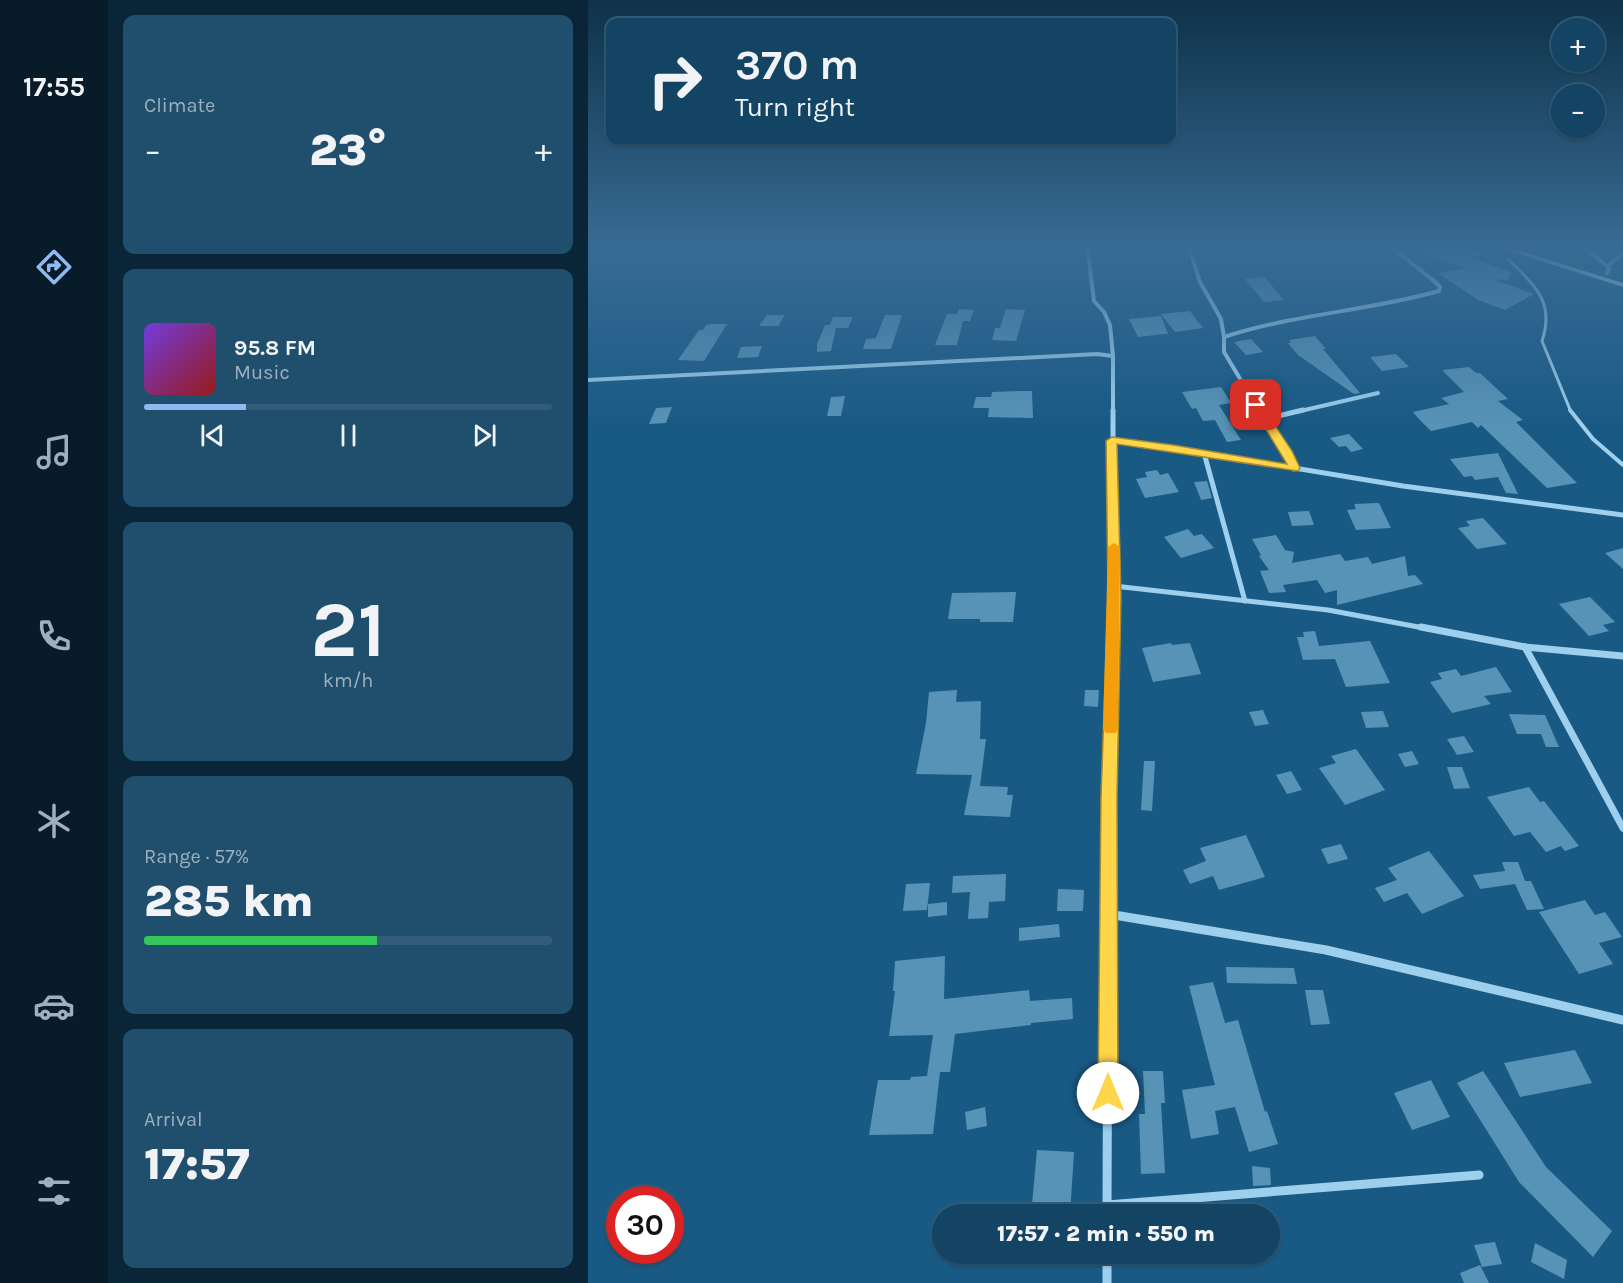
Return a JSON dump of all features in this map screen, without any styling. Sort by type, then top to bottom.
[{"type":"street","points":[[1099,305],[1104,310],[1114,337],[1112,441],[1114,586],[1108,914],[1107,1204]]},
{"type":"street","points":[[1214,305],[1222,315],[1225,327],[1224,352],[1238,378],[1286,451],[1294,468]]},
{"type":"street","points":[[1224,337],[1254,327],[1369,305]]},
{"type":"street","points":[[588,380],[1097,354],[1113,356]]},
{"type":"street","points":[[1265,419],[1378,393]]},
{"type":"street","points":[[1112,441],[1204,453],[1403,486],[1623,515]]},
{"type":"street","points":[[1204,453],[1245,601]]},
{"type":"street","points":[[1114,586],[1328,610],[1525,647],[1623,656]]},
{"type":"street","points":[[1525,647],[1623,828]]},
{"type":"street","points":[[1108,914],[1326,950],[1623,1020]]},
{"type":"street","points":[[1171,1204],[1479,1175]]},
{"type":"street","points":[[1107,1264],[1107,1283]]},
{"type":"lane","points":[[1547,305],[1546,330],[1542,341],[1572,414],[1593,439],[1623,465]]},
{"type":"building","points":[[1491,305],[1514,305],[1505,310]]},
{"type":"building","points":[[959,309],[974,310],[970,321],[963,321],[957,345],[935,345],[947,314],[957,314]]},
{"type":"building","points":[[1006,309],[1025,310],[1016,341],[992,340],[995,328],[1000,328]]},
{"type":"building","points":[[1190,311],[1203,328],[1175,332],[1161,314]]},
{"type":"building","points":[[767,315],[785,315],[778,326],[759,326]]},
{"type":"building","points":[[885,315],[902,315],[891,349],[863,349],[866,339],[876,338]]},
{"type":"building","points":[[1161,316],[1168,334],[1138,337],[1129,319]]},
{"type":"building","points":[[833,317],[853,317],[848,328],[836,328],[831,351],[817,352],[817,344],[825,325],[830,325]]},
{"type":"building","points":[[711,324],[727,324],[704,361],[678,360],[699,330]]},
{"type":"building","points":[[1315,336],[1360,393],[1354,394],[1298,355],[1288,343],[1291,343],[1289,340]]},
{"type":"building","points":[[1251,339],[1263,352],[1246,355],[1234,342]]},
{"type":"building","points":[[762,346],[758,357],[737,358],[741,347]]},
{"type":"building","points":[[1396,354],[1409,367],[1382,371],[1370,357]]},
{"type":"building","points":[[1469,367],[1476,373],[1480,373],[1508,399],[1498,401],[1523,420],[1516,422],[1577,483],[1547,488],[1481,425],[1478,428],[1472,422],[1431,431],[1419,419],[1413,412],[1449,404],[1441,398],[1464,392],[1442,370]]},
{"type":"building","points":[[1221,387],[1231,403],[1219,405],[1241,440],[1227,442],[1215,420],[1203,421],[1196,408],[1192,409],[1182,392]]},
{"type":"building","points":[[1032,391],[1033,418],[988,417],[989,408],[973,408],[976,397],[991,397],[992,392]]},
{"type":"building","points":[[845,396],[841,416],[827,416],[831,397]]},
{"type":"building","points":[[672,407],[666,423],[649,424],[656,408]]},
{"type":"building","points":[[1349,434],[1363,449],[1351,452],[1346,446],[1339,447],[1330,438]]},
{"type":"building","points":[[1498,453],[1518,494],[1506,493],[1498,477],[1475,480],[1472,476],[1464,477],[1450,459]]},
{"type":"building","points":[[1157,470],[1160,475],[1168,473],[1179,492],[1145,498],[1136,479],[1147,477],[1145,472]]},
{"type":"building","points":[[1207,481],[1212,498],[1201,500],[1194,482]]},
{"type":"building","points":[[1379,503],[1391,528],[1356,530],[1347,510],[1356,509],[1354,504]]},
{"type":"building","points":[[1309,511],[1314,525],[1292,526],[1288,512]]},
{"type":"building","points":[[1483,518],[1507,544],[1477,549],[1458,528],[1470,526],[1466,521]]},
{"type":"building","points":[[1188,529],[1194,536],[1202,534],[1214,548],[1181,558],[1164,537]]},
{"type":"building","points":[[1276,535],[1285,550],[1294,552],[1292,563],[1340,554],[1345,561],[1368,557],[1372,564],[1405,556],[1408,576],[1415,575],[1423,584],[1337,605],[1337,590],[1325,593],[1317,580],[1283,585],[1286,592],[1269,593],[1260,571],[1269,570],[1259,556],[1261,555],[1252,539]]},
{"type":"building","points":[[1623,548],[1623,569],[1605,553]]},
{"type":"building","points":[[1016,592],[1013,622],[948,619],[952,593]]},
{"type":"building","points":[[1590,597],[1615,622],[1603,625],[1609,631],[1589,636],[1559,604]]},
{"type":"building","points":[[1315,631],[1319,646],[1370,641],[1390,683],[1346,687],[1335,659],[1303,660],[1297,637],[1304,637],[1303,632]]},
{"type":"building","points":[[1171,643],[1172,645],[1190,643],[1201,674],[1153,682],[1142,648]]},
{"type":"building","points":[[1496,667],[1512,692],[1484,696],[1491,704],[1452,713],[1430,682],[1442,679],[1438,673],[1456,669],[1461,676]]},
{"type":"building","points":[[957,690],[956,702],[981,701],[980,739],[986,739],[980,786],[1008,787],[1007,795],[1013,795],[1010,817],[964,815],[972,775],[916,774],[926,723],[929,692]]},
{"type":"building","points":[[1085,690],[1099,690],[1098,707],[1084,706]]},
{"type":"building","points":[[1263,710],[1269,724],[1255,726],[1249,712]]},
{"type":"building","points":[[1383,711],[1389,727],[1366,728],[1361,712]]},
{"type":"building","points":[[1509,714],[1545,715],[1559,747],[1546,747],[1541,734],[1517,734]]},
{"type":"building","points":[[1464,736],[1474,752],[1457,755],[1447,739]]},
{"type":"building","points":[[1356,749],[1385,790],[1345,805],[1319,768],[1336,763],[1331,756]]},
{"type":"building","points":[[1412,751],[1419,764],[1405,767],[1398,754]]},
{"type":"building","points":[[1144,761],[1155,761],[1152,811],[1141,810]]},
{"type":"building","points":[[1447,767],[1462,767],[1470,788],[1454,789]]},
{"type":"building","points":[[1291,771],[1302,790],[1287,794],[1276,775]]},
{"type":"building","points":[[1529,787],[1540,802],[1544,801],[1579,846],[1565,851],[1561,846],[1546,852],[1530,832],[1514,836],[1487,797]]},
{"type":"building","points":[[1246,835],[1265,877],[1219,890],[1213,876],[1190,884],[1183,870],[1206,861],[1200,848]]},
{"type":"building","points":[[1341,844],[1348,859],[1328,864],[1321,849]]},
{"type":"building","points":[[1429,851],[1464,896],[1422,914],[1407,893],[1384,902],[1375,888],[1397,880],[1388,868]]},
{"type":"building","points":[[1502,862],[1518,862],[1525,881],[1531,881],[1544,909],[1527,910],[1515,884],[1480,889],[1473,875],[1505,871]]},
{"type":"building","points":[[1006,874],[1005,901],[989,902],[988,918],[968,919],[970,892],[952,893],[953,876]]},
{"type":"building","points":[[930,883],[927,910],[903,911],[906,884]]},
{"type":"building","points":[[1058,889],[1084,890],[1083,911],[1057,911]]},
{"type":"building","points":[[1585,900],[1595,915],[1605,912],[1622,937],[1599,943],[1613,964],[1579,974],[1539,912]]},
{"type":"building","points":[[947,902],[947,915],[928,917],[928,904]]},
{"type":"building","points":[[1059,924],[1060,937],[1019,941],[1019,928]]},
{"type":"building","points":[[945,956],[944,999],[1029,990],[1030,1001],[1072,998],[1073,1019],[955,1034],[950,1072],[940,1072],[933,1134],[869,1135],[878,1080],[910,1080],[911,1077],[927,1076],[933,1035],[889,1036],[895,991],[893,991],[895,961]]},
{"type":"building","points":[[1226,967],[1294,968],[1297,984],[1227,983]]},
{"type":"building","points":[[1213,982],[1225,1023],[1238,1020],[1265,1112],[1267,1111],[1278,1144],[1249,1152],[1235,1107],[1215,1111],[1219,1134],[1191,1139],[1182,1090],[1215,1085],[1189,986]]},
{"type":"building","points":[[1305,990],[1323,990],[1330,1024],[1311,1025]]},
{"type":"building","points":[[1575,1050],[1592,1083],[1520,1097],[1504,1063]]},
{"type":"building","points":[[1143,1071],[1163,1071],[1165,1103],[1161,1103],[1165,1173],[1141,1174],[1139,1114],[1145,1114]]},
{"type":"building","points":[[1483,1071],[1546,1167],[1612,1231],[1593,1257],[1519,1182],[1457,1083]]},
{"type":"building","points":[[1431,1080],[1450,1117],[1412,1130],[1394,1093]]},
{"type":"building","points":[[985,1107],[987,1126],[967,1130],[965,1112]]},
{"type":"building","points":[[1037,1150],[1074,1152],[1071,1204],[1032,1204]]},
{"type":"building","points":[[1252,1166],[1270,1168],[1271,1185],[1253,1186]]},
{"type":"building","points":[[1495,1242],[1502,1264],[1482,1267],[1474,1245]]},
{"type":"building","points":[[1535,1243],[1567,1260],[1564,1279],[1531,1262]]},
{"type":"building","points":[[1480,1265],[1489,1283],[1464,1283],[1460,1273]]},
{"type":"slow traffic","points":[[1111,729],[1114,547]]},
{"type":"route","points":[[1108,1093],[1109,797],[1114,596],[1112,441],[1173,448],[1294,468],[1286,451],[1256,405]]}]
